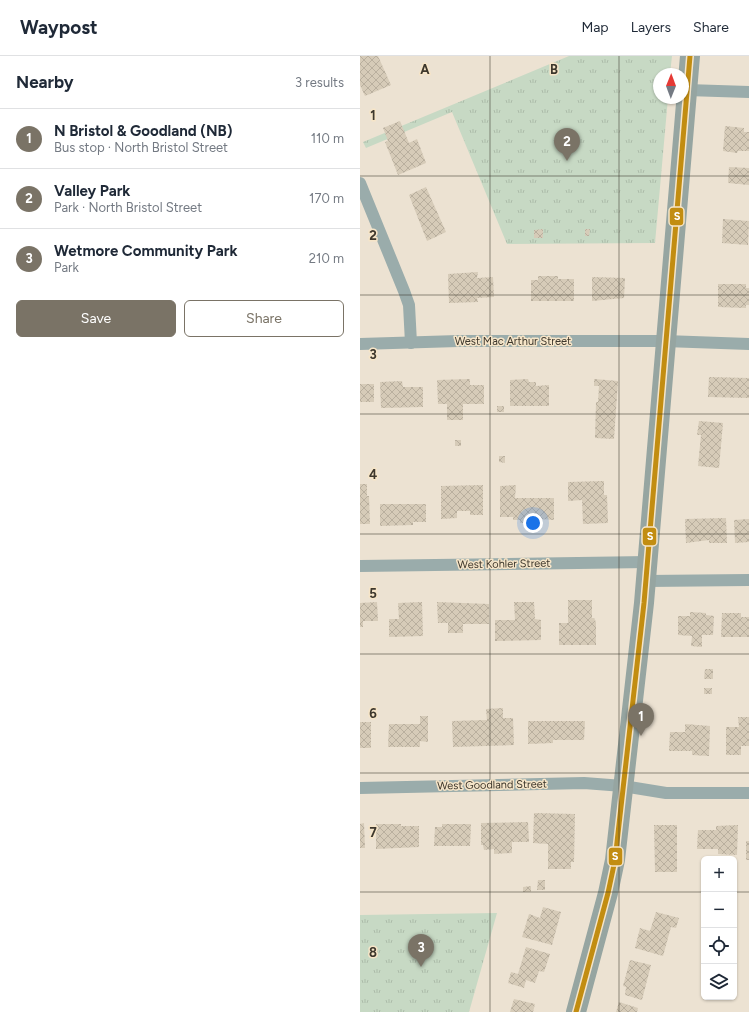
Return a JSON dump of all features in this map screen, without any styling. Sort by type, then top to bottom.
[{"type":"main road","points":[[689,68],[690,56]]},
{"type":"main road","points":[[576,1012],[608,893],[615,860],[647,572],[686,104]]},
{"type":"street","points":[[689,90],[749,92]]},
{"type":"street","points":[[360,183],[409,304],[412,343]]},
{"type":"street","name":"West Mac Arthur Street","points":[[360,344],[666,341],[749,344]]},
{"type":"street","name":"West Kohler Street","points":[[360,566],[647,572],[749,580]]},
{"type":"street","name":"West Goodland Street","points":[[360,788],[584,783],[623,786],[666,793],[749,793]]},
{"type":"green space","points":[[569,56],[672,56],[671,68],[653,68],[653,104],[667,104],[655,243],[507,244],[452,112],[366,148],[363,142]]},
{"type":"green space","points":[[497,913],[469,1012],[360,1012],[360,915]]},
{"type":"building","points":[[360,56],[378,56],[391,85],[365,96],[360,85]]},
{"type":"building","points":[[400,121],[409,143],[417,139],[426,163],[398,175],[385,142],[388,141],[383,128]]},
{"type":"building","points":[[725,126],[744,128],[744,132],[749,132],[749,151],[738,151],[737,153],[723,151]]},
{"type":"building","points":[[729,167],[749,168],[749,185],[728,183]]},
{"type":"building","points":[[426,187],[446,232],[427,241],[409,195]]},
{"type":"building","points":[[723,219],[749,221],[748,245],[722,243]]},
{"type":"building","points":[[543,229],[543,238],[534,238],[534,230]]},
{"type":"building","points":[[585,229],[590,229],[589,236],[585,236]]},
{"type":"building","points":[[478,272],[477,278],[493,277],[494,297],[477,298],[478,302],[449,303],[448,274]]},
{"type":"building","points":[[538,276],[558,276],[558,279],[574,279],[574,301],[531,301],[531,280],[538,280]]},
{"type":"building","points":[[592,277],[625,278],[624,298],[592,301]]},
{"type":"building","points":[[718,284],[746,284],[746,288],[749,288],[749,305],[746,305],[746,308],[718,307]]},
{"type":"building","points":[[709,377],[749,378],[749,398],[708,397]]},
{"type":"building","points":[[470,379],[470,385],[484,385],[484,404],[463,404],[463,420],[447,420],[447,404],[438,404],[437,380]]},
{"type":"building","points":[[528,379],[529,382],[536,382],[536,386],[549,385],[549,406],[510,406],[510,380]]},
{"type":"building","points":[[594,379],[618,381],[614,439],[595,438],[596,402],[598,402],[599,386],[594,386]]},
{"type":"building","points":[[402,381],[403,387],[423,387],[423,407],[381,408],[380,382]]},
{"type":"building","points":[[360,384],[374,384],[374,402],[360,402]]},
{"type":"building","points":[[497,406],[504,406],[504,412],[497,412]]},
{"type":"building","points":[[699,421],[723,423],[719,468],[698,466],[701,435],[697,435]]},
{"type":"building","points":[[455,440],[461,440],[461,446],[455,446]]},
{"type":"building","points":[[499,456],[505,456],[505,463],[499,462]]},
{"type":"building","points":[[604,481],[604,495],[607,495],[608,523],[583,524],[582,500],[568,501],[568,482]]},
{"type":"building","points":[[360,484],[367,484],[370,524],[360,524]]},
{"type":"building","points":[[483,485],[483,515],[470,515],[470,511],[457,511],[457,518],[441,519],[441,486]]},
{"type":"building","points":[[516,485],[515,498],[554,498],[554,520],[539,519],[540,523],[520,523],[520,520],[513,520],[513,517],[500,517],[500,486]]},
{"type":"building","points":[[380,504],[426,504],[426,522],[413,522],[413,525],[380,526]]},
{"type":"building","points":[[726,518],[727,543],[709,543],[709,540],[686,543],[685,519]]},
{"type":"building","points":[[749,519],[749,542],[735,543],[734,520]]},
{"type":"building","points":[[568,600],[592,600],[592,618],[594,618],[596,622],[596,645],[559,645],[559,623],[568,623]]},
{"type":"building","points":[[377,602],[378,621],[363,621],[363,627],[360,627],[360,603]]},
{"type":"building","points":[[422,602],[423,636],[389,637],[389,619],[399,619],[398,603]]},
{"type":"building","points":[[437,602],[489,604],[489,624],[463,624],[463,633],[448,633],[448,623],[438,623]]},
{"type":"building","points":[[514,602],[534,602],[535,619],[541,620],[541,640],[495,641],[495,620],[515,620]]},
{"type":"building","points":[[690,612],[706,613],[706,615],[714,616],[713,635],[702,635],[702,647],[691,646],[692,636],[678,635],[678,616],[690,616]]},
{"type":"building","points":[[722,613],[741,613],[741,617],[749,617],[749,637],[721,637]]},
{"type":"building","points":[[705,669],[713,669],[713,679],[704,679]]},
{"type":"building","points":[[704,688],[712,688],[712,694],[704,694]]},
{"type":"building","points":[[503,708],[503,718],[513,718],[514,745],[453,747],[452,721],[487,720],[486,709]]},
{"type":"building","points":[[420,716],[428,716],[428,742],[420,741],[420,747],[388,747],[389,724],[420,724]]},
{"type":"building","points":[[738,717],[749,717],[749,746],[741,746],[741,755],[726,755],[726,727],[739,727]]},
{"type":"building","points":[[528,721],[585,721],[584,740],[553,740],[553,743],[528,744]]},
{"type":"building","points":[[360,722],[371,722],[371,748],[360,748]]},
{"type":"building","points":[[685,724],[710,726],[709,756],[692,755],[692,751],[669,751],[670,732],[685,732]]},
{"type":"building","points":[[534,813],[575,814],[574,862],[571,862],[571,869],[548,869],[548,844],[533,843]]},
{"type":"building","points":[[528,822],[529,842],[512,842],[512,853],[494,854],[494,849],[484,850],[483,845],[481,845],[481,823]]},
{"type":"building","points":[[364,823],[365,848],[360,848],[360,824]]},
{"type":"building","points":[[376,824],[419,826],[419,847],[376,849]]},
{"type":"building","points":[[442,824],[471,824],[470,846],[434,846],[435,827],[442,827]]},
{"type":"building","points":[[654,825],[677,825],[677,872],[655,872]]},
{"type":"building","points":[[738,825],[737,855],[718,854],[718,849],[697,849],[698,830],[716,830],[716,826]]},
{"type":"building","points":[[746,841],[749,841],[749,860],[746,860]]},
{"type":"building","points":[[538,880],[545,880],[545,890],[537,890]]},
{"type":"building","points":[[531,886],[531,892],[523,892],[523,887]]},
{"type":"building","points":[[543,907],[561,912],[552,945],[522,937],[529,914],[540,918]]},
{"type":"building","points":[[656,912],[679,918],[676,928],[671,927],[663,956],[635,948],[640,928],[650,931]]},
{"type":"building","points":[[526,947],[550,954],[544,972],[539,971],[535,983],[526,980],[524,988],[508,983],[511,972],[518,974]]},
{"type":"building","points":[[630,960],[651,965],[642,1000],[625,995],[626,987],[623,986]]},
{"type":"building","points":[[514,999],[535,1004],[533,1012],[510,1012]]},
{"type":"building","points":[[619,1002],[638,1008],[637,1012],[616,1012]]},
{"type":"transit line","name":"S","points":[[576,1012],[608,893],[615,860],[644,603],[690,56]]},
{"type":"place","name":"Valley Park","points":[[567,161]]},
{"type":"place","name":"N Bristol & Goodland (NB)","points":[[641,736]]},
{"type":"place","name":"Wetmore Community Park","points":[[421,967]]}]
